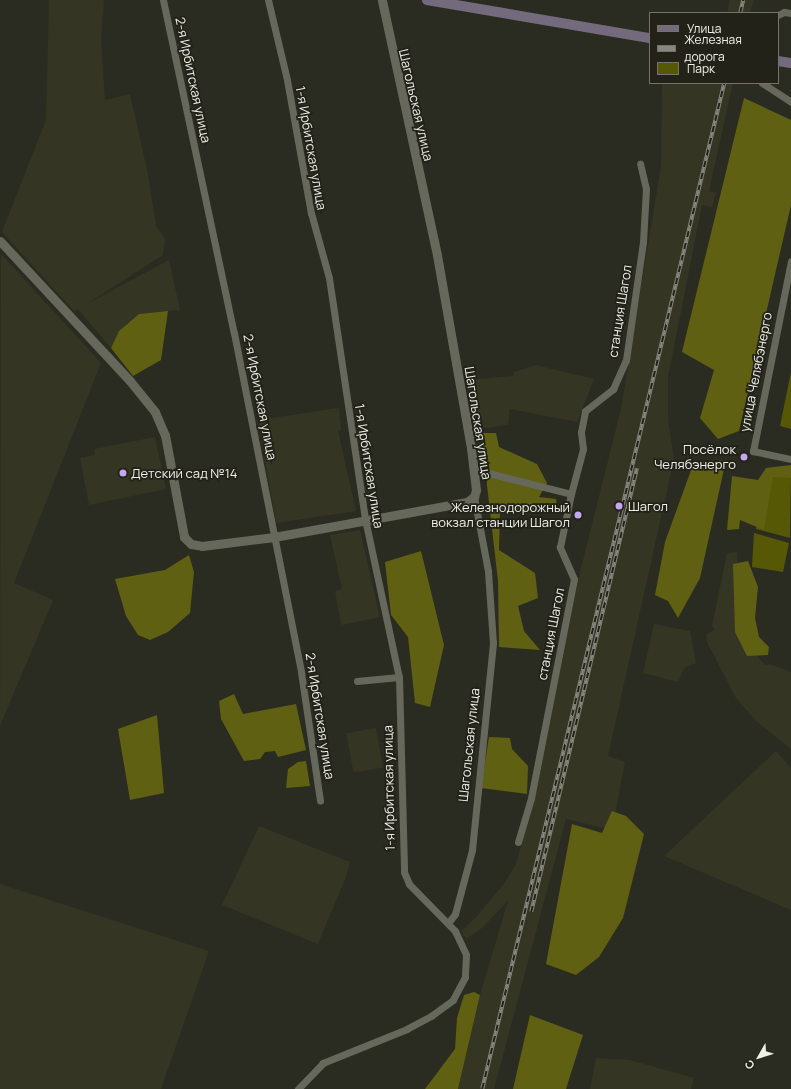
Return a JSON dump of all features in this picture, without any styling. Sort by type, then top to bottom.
[{"type":"main road","points":[[427,0],[647,37]]},
{"type":"main road","points":[[779,60],[791,63]]},
{"type":"street","name":"2-я Ирбитская улица","points":[[163,0],[234,333],[301,672],[320,801]]},
{"type":"street","name":"1-я Ирбитская улица","points":[[268,0],[287,80],[311,213],[329,278],[365,520],[399,677],[404,872],[409,884],[448,923],[460,939],[466,955],[465,977],[453,1000],[431,1016],[407,1029],[323,1063],[298,1089]]},
{"type":"street","name":"Шагольская улица","points":[[382,0],[437,255],[473,468],[474,497],[488,571],[493,643],[472,850],[455,914],[448,923]]},
{"type":"street","points":[[779,14],[784,12],[791,13]]},
{"type":"street","points":[[764,84],[791,102]]},
{"type":"street","name":"станция Шагол","points":[[518,842],[531,798],[574,579],[560,547],[571,494],[583,449],[581,432],[585,411],[613,389],[626,360],[643,234],[646,189],[640,164]]},
{"type":"street","points":[[0,241],[130,381],[154,412],[165,436],[186,541],[202,546],[274,537],[458,504],[474,497]]},
{"type":"street","name":"улица Челябэнерго","points":[[791,261],[753,451],[791,459]]},
{"type":"street","points":[[473,468],[571,494]]},
{"type":"street","points":[[357,682],[399,677]]},
{"type":"shaded area","points":[[49,0],[104,0],[101,39],[105,100],[130,94],[148,174],[156,226],[165,238],[163,255],[85,305],[169,260],[180,310],[139,314],[119,331],[111,348],[78,309],[74,311],[2,232],[46,120]]},
{"type":"shaded area","points":[[730,0],[754,0],[750,12],[727,12]]},
{"type":"shaded area","points":[[662,84],[733,84],[709,191],[716,193],[712,207],[702,205],[668,377],[668,419],[674,459],[608,756],[625,762],[612,830],[566,819],[494,1089],[458,1089],[480,995],[508,901],[482,928],[466,939],[461,931],[476,917],[503,885],[516,864],[530,813],[573,600],[621,409],[661,166]]},
{"type":"shaded area","points":[[744,98],[791,120],[791,205],[739,431],[718,439],[700,418],[714,370],[682,352]]},
{"type":"shaded area","points":[[1,254],[101,363],[14,583],[53,600],[0,726]]},
{"type":"shaded area","points":[[168,311],[161,360],[133,376],[111,348],[119,331],[139,314]]},
{"type":"shaded area","points":[[536,365],[594,379],[577,422],[510,409],[508,425],[476,429],[467,380],[513,376],[514,372]]},
{"type":"shaded area","points":[[339,408],[341,430],[338,431],[356,511],[276,523],[258,420]]},
{"type":"shaded area","points":[[481,433],[496,433],[499,447],[537,464],[547,483],[539,497],[556,499],[558,511],[500,511],[499,550],[535,573],[538,598],[518,606],[524,631],[540,650],[499,647],[498,581]]},
{"type":"shaded area","name":"Детский сад №14","points":[[155,437],[166,489],[89,505],[80,458],[95,455],[94,449]]},
{"type":"shaded area","points":[[726,460],[700,578],[678,618],[668,601],[655,595],[665,542],[694,462]]},
{"type":"shaded area","points":[[791,465],[791,478],[773,477],[764,530],[740,520],[739,529],[727,530],[732,476],[758,480],[766,468]]},
{"type":"shaded area","points":[[360,530],[380,617],[341,625],[335,591],[342,589],[330,535]]},
{"type":"shaded area","points":[[421,551],[444,645],[430,707],[415,703],[408,637],[391,615],[385,562]]},
{"type":"shaded area","points":[[737,552],[737,611],[753,651],[765,665],[770,664],[791,672],[791,749],[756,721],[736,698],[707,642],[706,635],[714,630],[712,626],[727,553]]},
{"type":"shaded area","points":[[189,555],[194,572],[190,613],[168,632],[150,640],[138,635],[126,616],[115,579],[165,570]]},
{"type":"shaded area","points":[[748,561],[758,587],[755,618],[759,637],[769,647],[768,655],[747,656],[735,632],[733,564]]},
{"type":"shaded area","points":[[654,624],[690,631],[696,663],[684,668],[678,682],[643,673]]},
{"type":"shaded area","points":[[234,694],[243,714],[296,704],[306,750],[278,757],[275,751],[265,752],[260,759],[244,761],[221,719],[219,701]]},
{"type":"shaded area","points":[[157,715],[164,793],[130,800],[118,729]]},
{"type":"shaded area","points":[[376,728],[383,767],[353,773],[346,733]]},
{"type":"shaded area","points":[[489,737],[510,738],[512,749],[528,766],[527,794],[481,788]]},
{"type":"shaded area","points":[[776,751],[791,768],[791,910],[664,856]]},
{"type":"shaded area","points":[[306,761],[310,786],[286,788],[288,769],[298,762]]},
{"type":"shaded area","points":[[612,811],[626,816],[644,834],[623,918],[599,957],[576,975],[546,964],[572,824],[602,833]]},
{"type":"shaded area","points":[[259,826],[350,862],[346,877],[318,944],[222,905]]},
{"type":"shaded area","points":[[0,884],[209,951],[161,1089],[0,1089]]},
{"type":"shaded area","points":[[474,992],[480,995],[458,1089],[425,1089],[455,1049],[457,1018],[464,995]]},
{"type":"shaded area","points":[[530,1015],[583,1035],[566,1089],[513,1089]]},
{"type":"shaded area","points":[[596,1058],[630,1060],[694,1078],[691,1089],[590,1089]]},
{"type":"green space","points":[[791,372],[791,429],[780,426]]},
{"type":"green space","points":[[768,471],[791,475],[790,538],[756,529]]},
{"type":"green space","points":[[754,533],[789,543],[783,572],[752,567]]},
{"type":"railway","points":[[740,12],[743,0]]},
{"type":"railway","points":[[482,1089],[724,84]]},
{"type":"railway","points":[[531,912],[637,468]]},
{"type":"place","name":"Посёлок Челябэнерго","points":[[744,457]]},
{"type":"place","name":"Детский сад №14","points":[[123,473]]},
{"type":"place","name":"Шагол","points":[[619,506]]},
{"type":"place","name":"Железнодорожный вокзал станции Шагол","points":[[578,515]]}]
